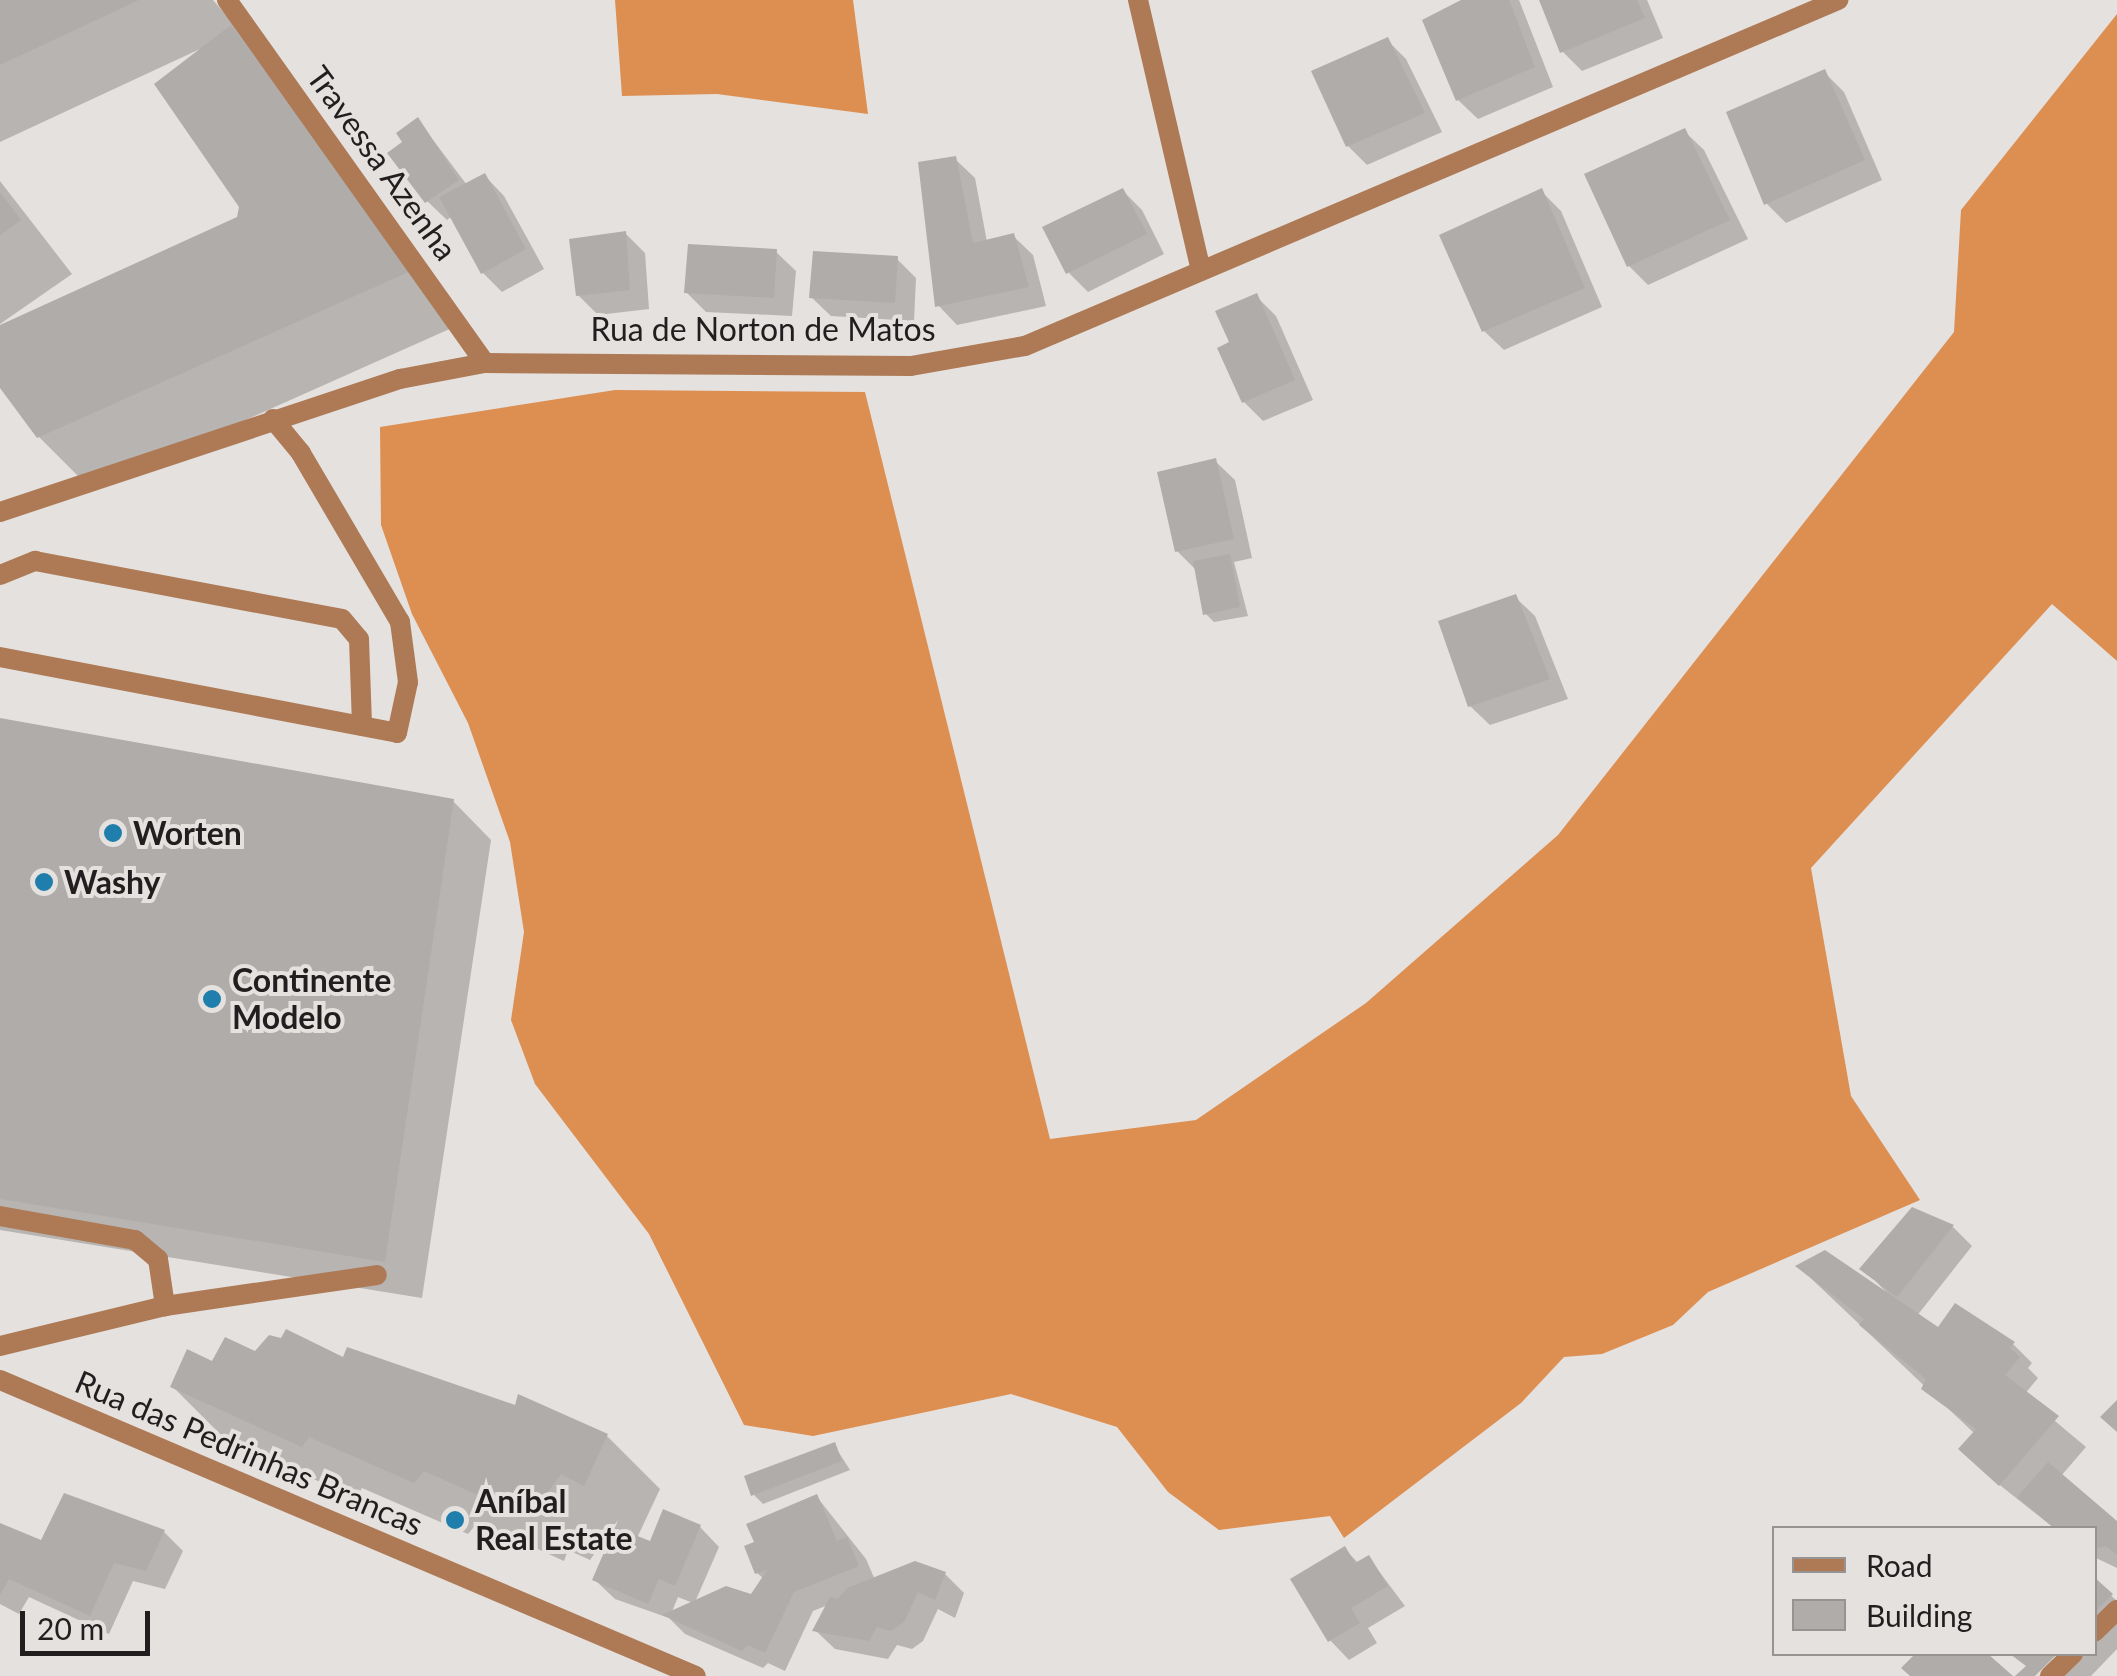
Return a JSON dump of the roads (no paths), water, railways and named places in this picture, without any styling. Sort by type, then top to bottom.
[{"type":"street","name":"Travessa Azenha","points":[[226,0],[485,363]]},
{"type":"street","points":[[1138,0],[1201,270]]},
{"type":"street","name":"Rua de Norton de Matos","points":[[0,512],[272,418],[400,379],[485,363],[911,366],[1025,346],[1838,0]]},
{"type":"street","points":[[0,657],[397,733],[408,682],[400,622],[301,453],[272,418]]},
{"type":"street","points":[[0,575],[34,561],[342,619],[359,639],[362,726]]},
{"type":"street","points":[[0,1216],[135,1240],[158,1259],[165,1306]]},
{"type":"street","points":[[0,1346],[165,1306],[377,1275]]},
{"type":"street","name":"Rua das Pedrinhas Brancas","points":[[0,1380],[696,1676]]},
{"type":"street","points":[[2097,1629],[2117,1610]]},
{"type":"street","points":[[2050,1676],[2071,1656]]},
{"type":"place","name":"Worten","points":[[113,833]]},
{"type":"place","name":"Washy","points":[[44,882]]},
{"type":"place","name":"Continente Modelo","points":[[212,999]]},
{"type":"place","name":"Aníbal Real Estate","points":[[455,1520]]}]
